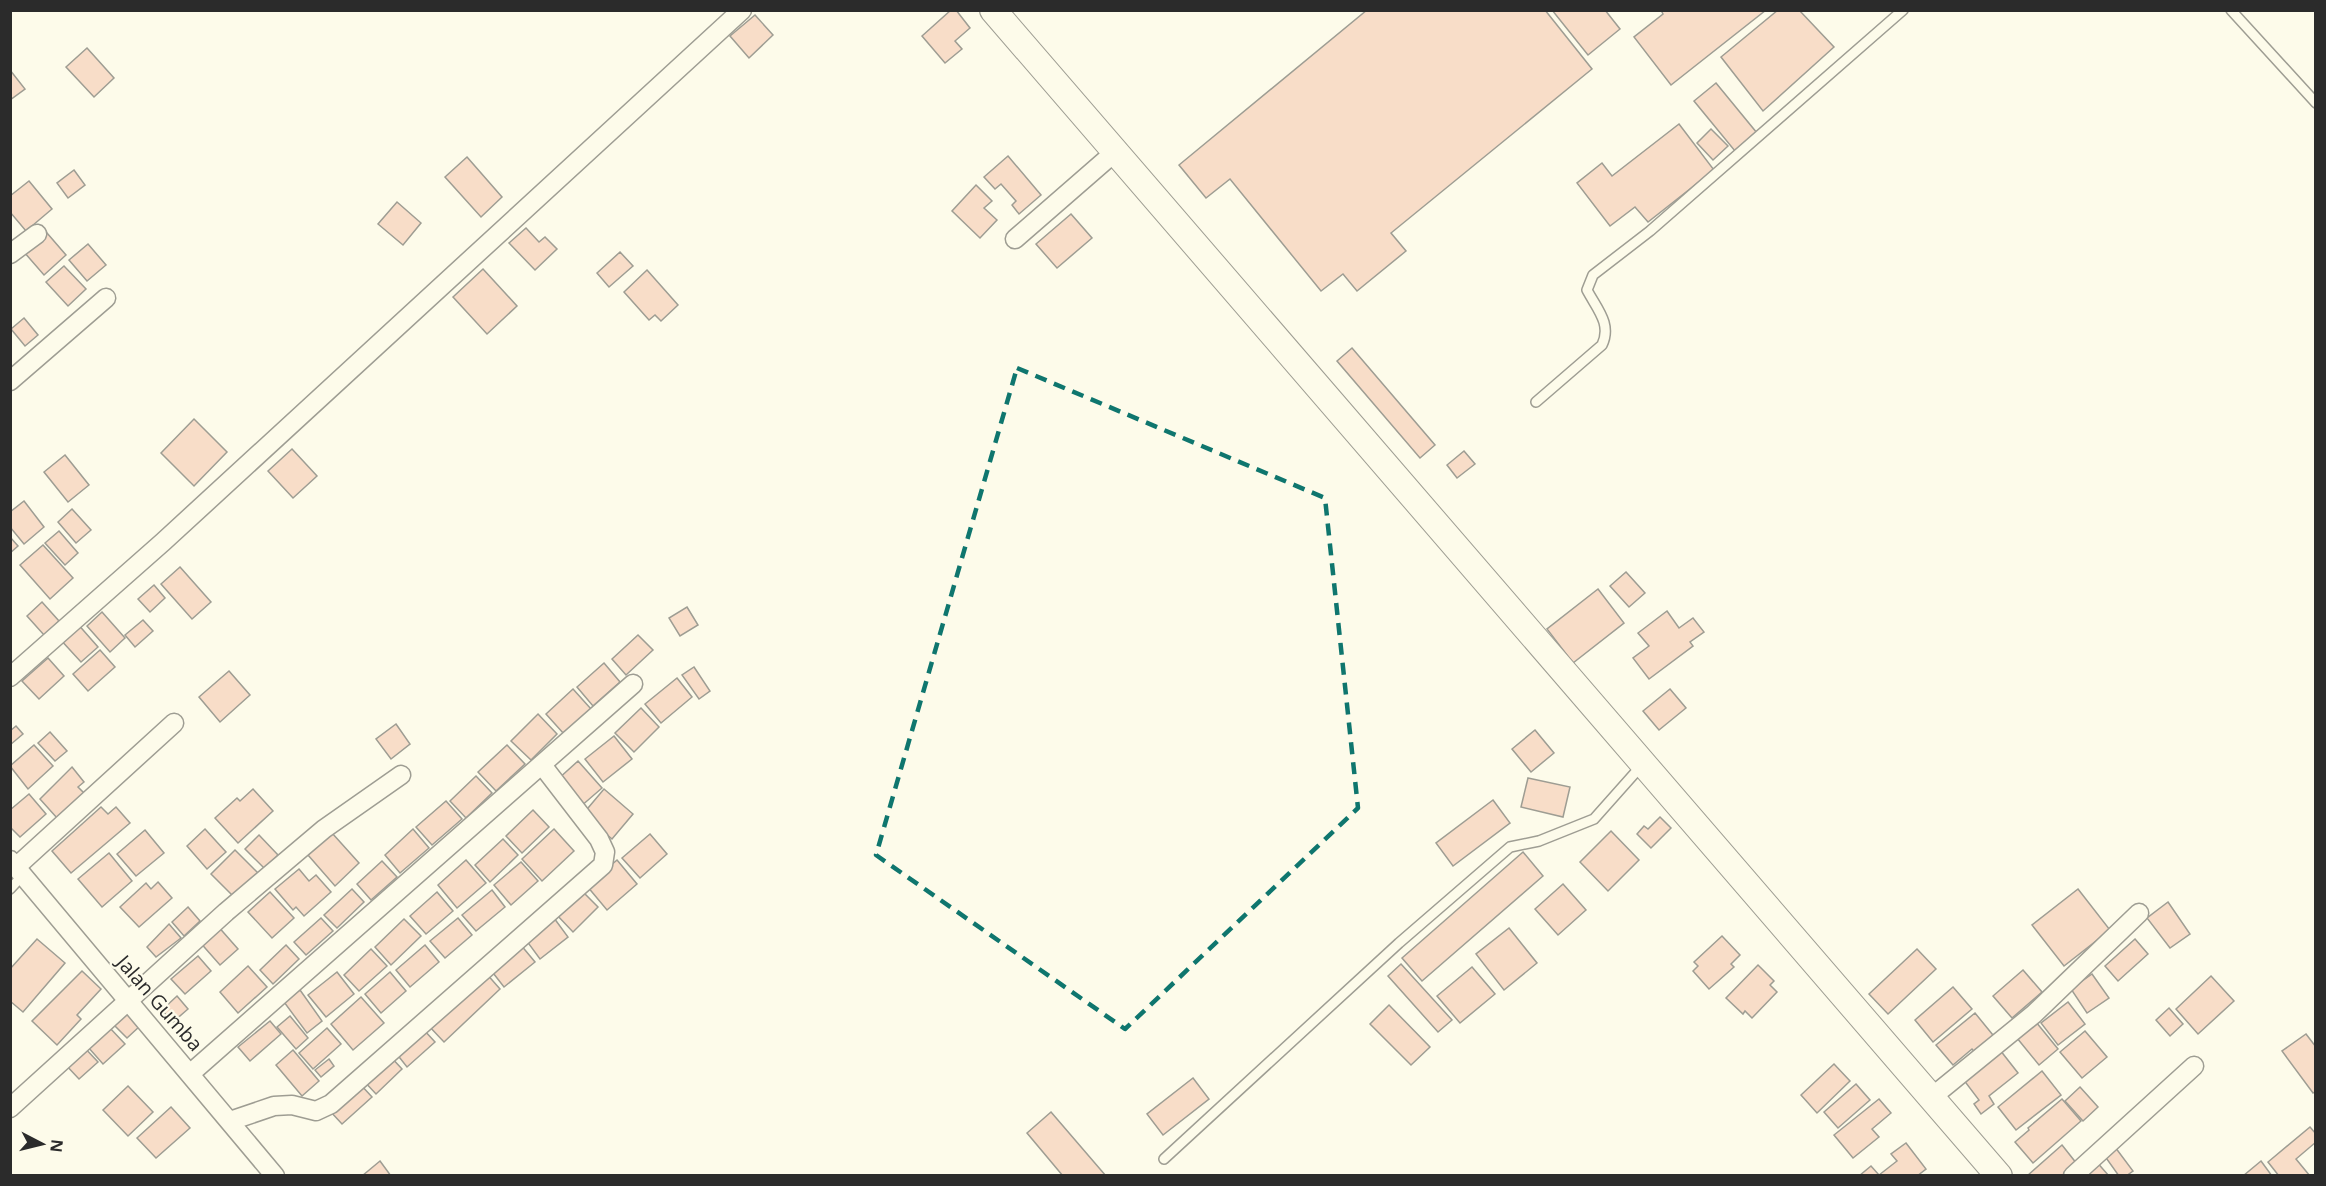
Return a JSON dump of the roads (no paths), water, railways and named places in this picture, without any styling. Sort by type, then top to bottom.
[{"type":"street","points":[[10,677],[172,534],[742,10]]},
{"type":"street","points":[[993,10],[2000,1176]]},
{"type":"street","points":[[1015,239],[1115,152]]},
{"type":"street","points":[[10,254],[37,234]]},
{"type":"street","points":[[10,381],[106,298]]},
{"type":"street","points":[[191,1073],[633,684]]},
{"type":"street","points":[[17,868],[174,723]]},
{"type":"street","points":[[230,1121],[274,1106],[292,1105],[316,1111],[332,1104],[603,865],[605,852],[599,839],[542,765]]},
{"type":"street","points":[[10,1108],[226,912],[324,829],[401,775]]},
{"type":"street","name":"Jalan Gumba","points":[[17,868],[191,1073],[274,1176]]},
{"type":"street","points":[[1932,1097],[2034,1014],[2139,914]]},
{"type":"street","points":[[2073,1176],[2194,1066]]},
{"type":"lane","points":[[1536,402],[1602,345],[1606,335],[1606,326],[1587,290],[1593,275],[1650,231],[1903,10]]},
{"type":"lane","points":[[2231,10],[2316,103]]},
{"type":"lane","points":[[1164,1159],[1399,943],[1510,847],[1539,842],[1594,819],[1644,764]]},
{"type":"lane","points":[[10,889],[17,868]]}]
